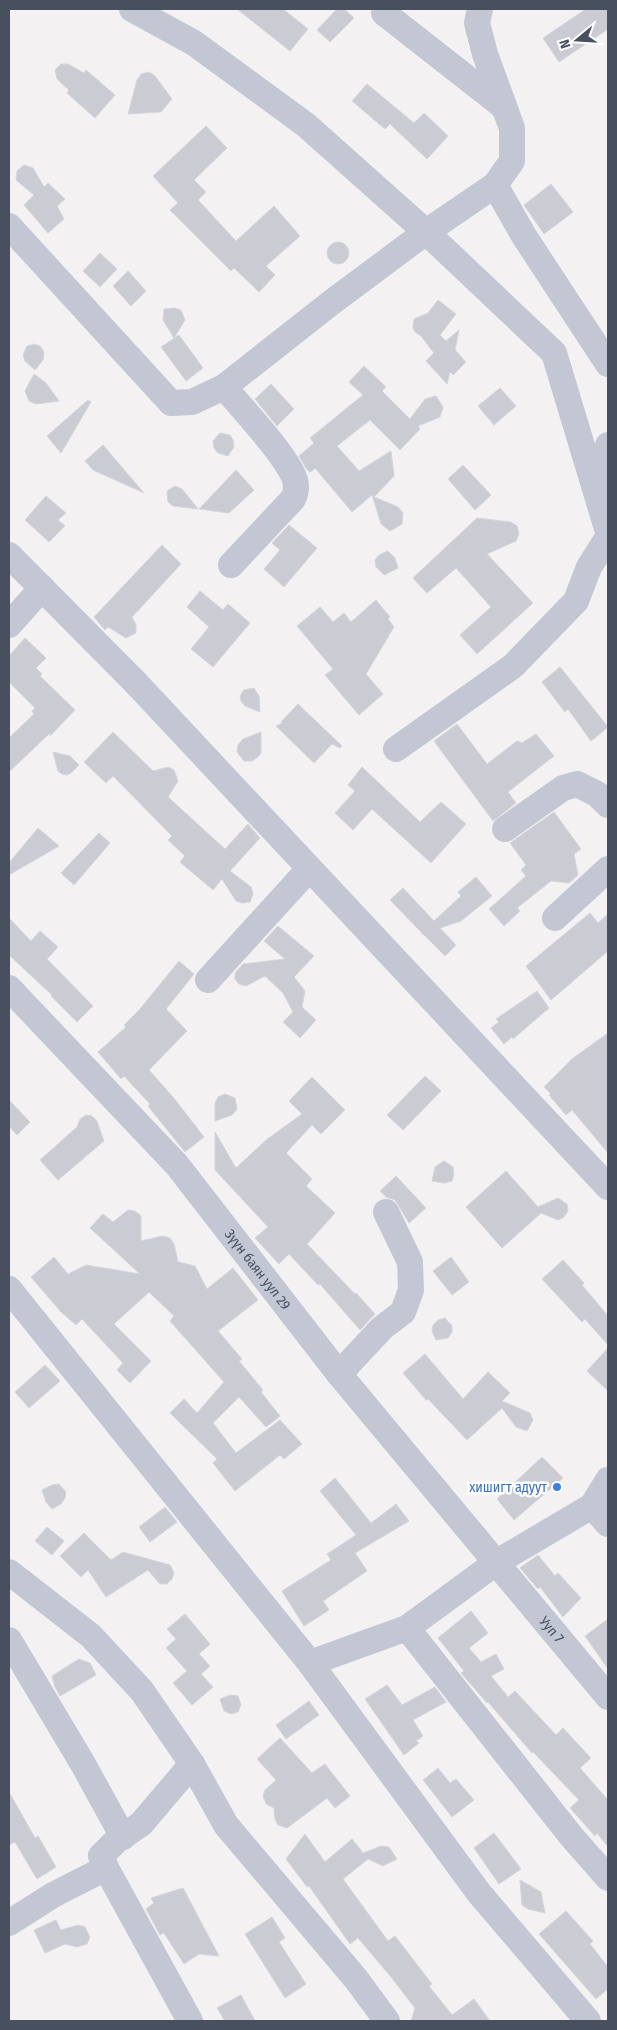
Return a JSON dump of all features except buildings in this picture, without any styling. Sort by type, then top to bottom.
[{"type":"street","points":[[132,9],[194,43],[306,125],[426,232],[554,353],[606,527]]},
{"type":"street","points":[[9,226],[171,403],[192,402],[224,387],[332,302],[426,232],[495,185],[512,161],[512,128],[485,54],[477,23],[480,9]]},
{"type":"street","points":[[385,10],[504,107]]},
{"type":"street","points":[[495,185],[524,236],[608,364]]},
{"type":"street","points":[[224,387],[280,456],[294,479],[296,490],[293,499],[231,565]]},
{"type":"street","points":[[396,749],[513,666],[576,601],[606,527],[608,445]]},
{"type":"street","points":[[9,554],[135,682],[608,1187]]},
{"type":"street","points":[[9,625],[42,588]]},
{"type":"street","points":[[505,829],[563,788],[577,784],[597,794],[608,805]]},
{"type":"street","points":[[208,980],[309,869]]},
{"type":"street","points":[[555,918],[608,869]]},
{"type":"street","name":"Зүүн баян уул 29","points":[[9,988],[177,1165],[339,1374],[497,1562]]},
{"type":"street","points":[[339,1374],[382,1328],[404,1312],[411,1290],[410,1262],[386,1212]]},
{"type":"street","points":[[9,1290],[310,1663],[479,1893],[588,2021]]},
{"type":"street","points":[[310,1663],[407,1628],[497,1562],[600,1515],[608,1480]]},
{"type":"street","name":"Ууп 7","points":[[497,1562],[608,1697]]},
{"type":"street","points":[[9,1572],[91,1636],[142,1691],[192,1764],[226,1825],[356,1979],[387,2021]]},
{"type":"street","points":[[407,1628],[571,1836],[608,1878]]},
{"type":"street","points":[[9,1640],[123,1837]]},
{"type":"street","points":[[190,2021],[101,1856],[141,1824],[192,1764]]},
{"type":"street","points":[[9,1923],[54,1895],[106,1868]]},
{"type":"place","name":"хишигт адуут","points":[[557,1487]]}]
